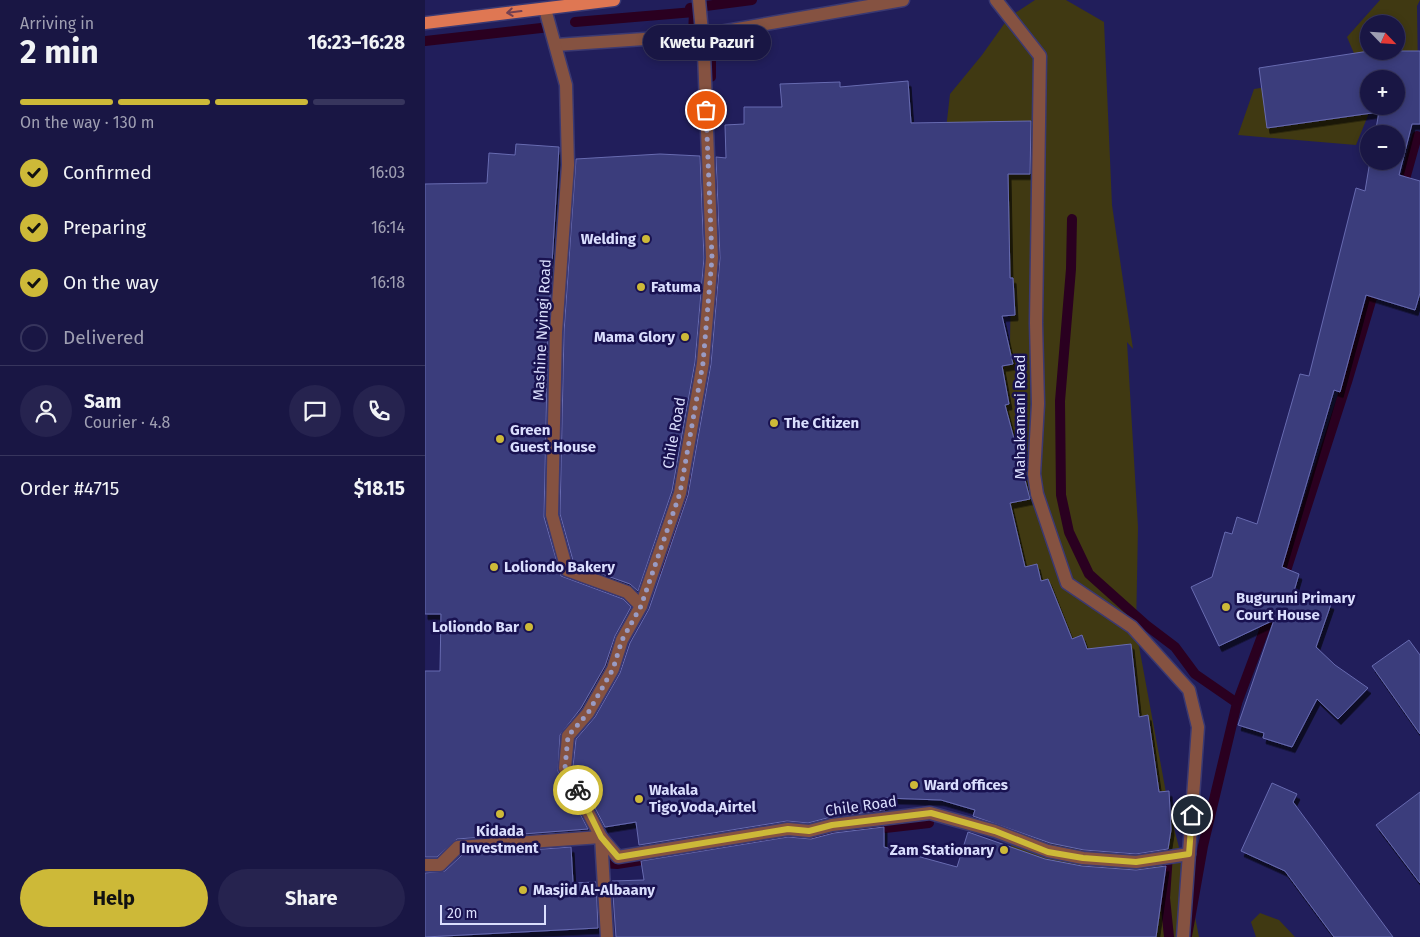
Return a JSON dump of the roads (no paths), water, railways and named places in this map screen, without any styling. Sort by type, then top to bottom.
[{"type":"main road","points":[[425,23],[614,0]]},
{"type":"street","name":"Chile Road","points":[[699,0],[703,34],[712,258],[704,355],[680,493],[641,606],[622,640],[613,669],[598,696],[588,713],[568,736],[565,768],[601,837],[618,857],[788,829],[809,831],[832,825],[931,813],[995,831],[1048,852],[1083,858],[1136,862],[1189,854]]},
{"type":"street","points":[[556,45],[703,34],[903,0]]},
{"type":"street","name":"Mahakamani Road","points":[[996,0],[1040,56],[1036,323],[1038,404],[1034,474],[1037,494],[1067,583],[1132,627],[1189,690],[1198,727],[1183,937]]},
{"type":"street","name":"Mashine Nyingi Road","points":[[545,9],[566,84],[568,165],[556,332],[552,515],[567,570],[627,592],[641,606]]},
{"type":"street","name":"Chile Road","points":[[601,837],[607,937]]},
{"type":"street","points":[[425,865],[440,865],[458,847],[601,837]]},
{"type":"waterway","points":[[575,22],[694,12],[690,8],[752,0]]},
{"type":"waterway","points":[[686,35],[693,35],[694,12]]},
{"type":"waterway","points":[[425,41],[550,27]]},
{"type":"waterway","points":[[671,37],[693,47],[711,59],[711,77]]},
{"type":"waterway","points":[[1402,190],[1417,136]]},
{"type":"waterway","points":[[714,178],[719,219]]},
{"type":"waterway","points":[[1072,219],[1071,269],[1060,401],[1061,495],[1069,532],[1089,574],[1146,625],[1175,647],[1195,674],[1237,703]]},
{"type":"waterway","points":[[714,300],[721,250]]},
{"type":"waterway","points":[[1283,580],[1347,382],[1376,284]]},
{"type":"waterway","points":[[661,569],[688,491],[695,477]]},
{"type":"waterway","points":[[1187,936],[1203,846],[1237,703],[1271,612]]},
{"type":"waterway","points":[[596,678],[606,665],[616,645]]},
{"type":"waterway","points":[[859,831],[929,823]]},
{"type":"waterway","points":[[600,856],[602,863],[617,864],[783,838],[808,835],[835,836]]},
{"type":"waterway","points":[[1168,854],[1165,898],[1169,937]]},
{"type":"waterway","points":[[1119,856],[1146,855],[1151,857]]},
{"type":"place","name":"Kwetu Pazuri","points":[[706,110]]},
{"type":"place","name":"Welding","points":[[646,239]]},
{"type":"place","name":"Fatuma","points":[[641,287]]},
{"type":"place","name":"Mama Glory","points":[[685,337]]},
{"type":"place","name":"The Citizen","points":[[774,423]]},
{"type":"place","name":"Green Guest House","points":[[500,439]]},
{"type":"place","name":"Loliondo Bakery","points":[[494,567]]},
{"type":"place","name":"Buguruni Primary Court House","points":[[1226,607]]},
{"type":"place","name":"Loliondo Bar","points":[[529,627]]},
{"type":"place","name":"Ward offices","points":[[914,785]]},
{"type":"place","name":"Wakala Tigo,Voda,Airtel","points":[[639,799]]},
{"type":"place","name":"Kidada Investment","points":[[500,814]]},
{"type":"place","name":"Zam Stationary","points":[[1004,850]]},
{"type":"place","name":"Masjid Al-Albaany","points":[[523,890]]}]
